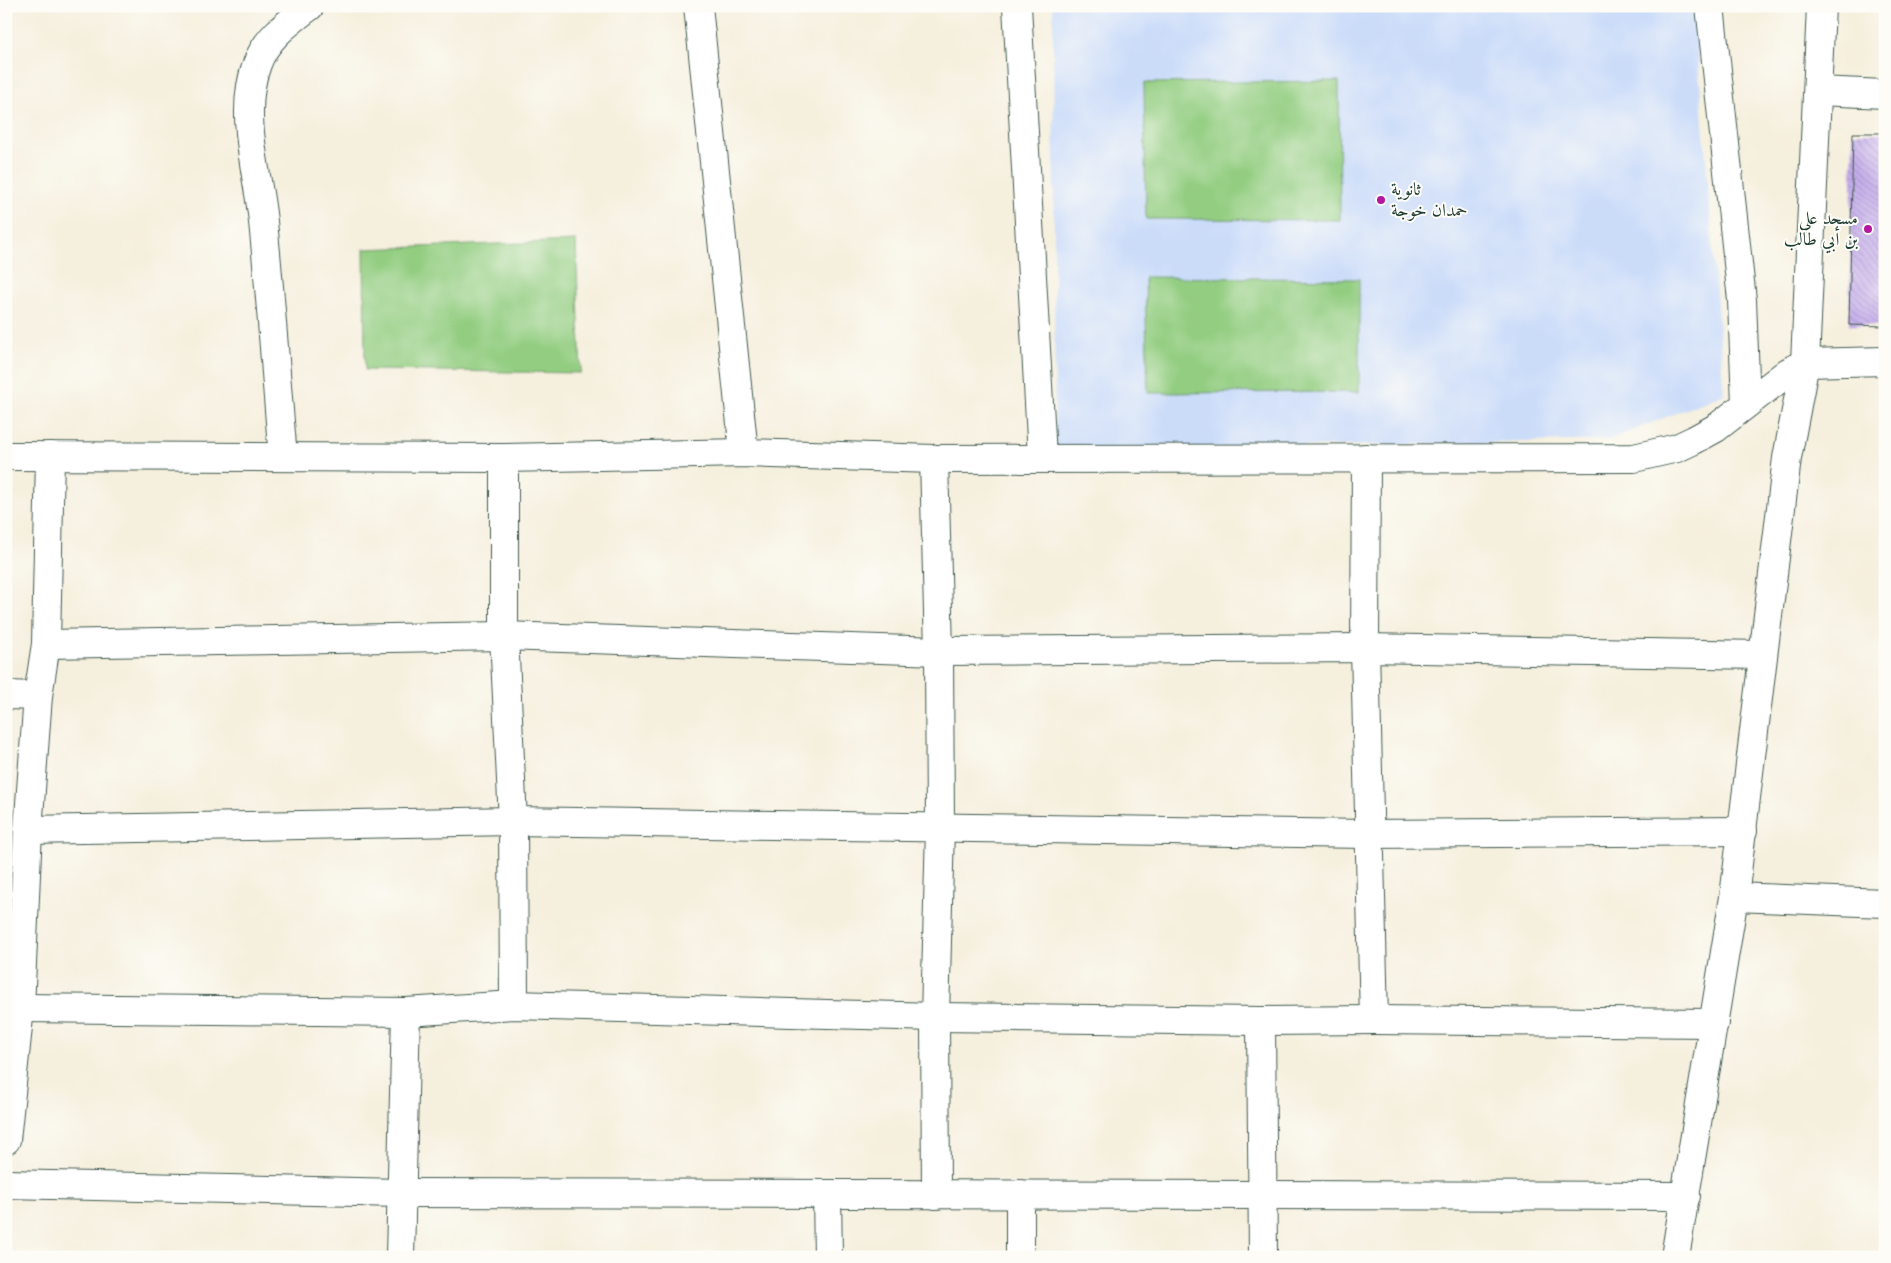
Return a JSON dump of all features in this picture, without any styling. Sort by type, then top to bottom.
[{"type":"street","points":[[283,457],[263,222],[250,126],[250,93],[257,63],[277,32],[310,6]]},
{"type":"street","points":[[698,6],[744,453]]},
{"type":"street","points":[[1017,6],[1042,457]]},
{"type":"street","points":[[1710,6],[1742,300],[1746,404]]},
{"type":"street","points":[[1675,1257],[1734,897],[1787,458],[1805,363],[1821,6]]},
{"type":"street","points":[[1818,91],[1885,94]]},
{"type":"street","points":[[6,456],[504,458],[744,453],[934,459],[1042,457],[1634,458],[1660,453],[1686,444],[1716,428],[1788,372],[1805,363],[1885,360]]},
{"type":"street","points":[[6,1139],[20,1008],[16,916],[28,830],[38,696],[46,644],[50,456]]},
{"type":"street","points":[[504,458],[504,636],[513,822],[514,1005]]},
{"type":"street","points":[[1366,458],[1365,648],[1374,1020]]},
{"type":"street","points":[[934,459],[939,650],[940,828],[935,1017],[936,1195]]},
{"type":"street","points":[[46,644],[504,636],[939,650],[1365,648],[1763,655]]},
{"type":"street","points":[[6,695],[38,696]]},
{"type":"street","points":[[28,830],[513,822],[1368,834],[1743,830]]},
{"type":"street","points":[[1734,897],[1885,903]]},
{"type":"street","points":[[20,1008],[406,1012],[514,1005],[935,1017],[1714,1023]]},
{"type":"street","points":[[400,1257],[406,1012]]},
{"type":"street","points":[[1261,1021],[1264,1196],[1263,1257]]},
{"type":"street","points":[[6,1184],[401,1193],[1686,1196]]},
{"type":"street","points":[[827,1194],[828,1257]]},
{"type":"street","points":[[1020,1194],[1020,1257]]},
{"type":"shaded area","name":"ثانوية حمدان خوجة","points":[[1053,6],[1694,6],[1724,394],[1609,440],[1055,452]]},
{"type":"green space","points":[[1339,81],[1340,220],[1146,219],[1144,83]]},
{"type":"green space","points":[[576,241],[581,373],[365,370],[364,249]]},
{"type":"green space","points":[[1145,277],[1359,279],[1359,392],[1148,393]]},
{"type":"building","name":"مسجد علي بن أبي طالب","points":[[1853,133],[1885,133],[1885,326],[1849,325]]},
{"type":"place","name":"ثانوية حمدان خوجة","points":[[1381,200]]},
{"type":"place","name":"مسجد علي بن أبي طالب","points":[[1868,229]]}]
